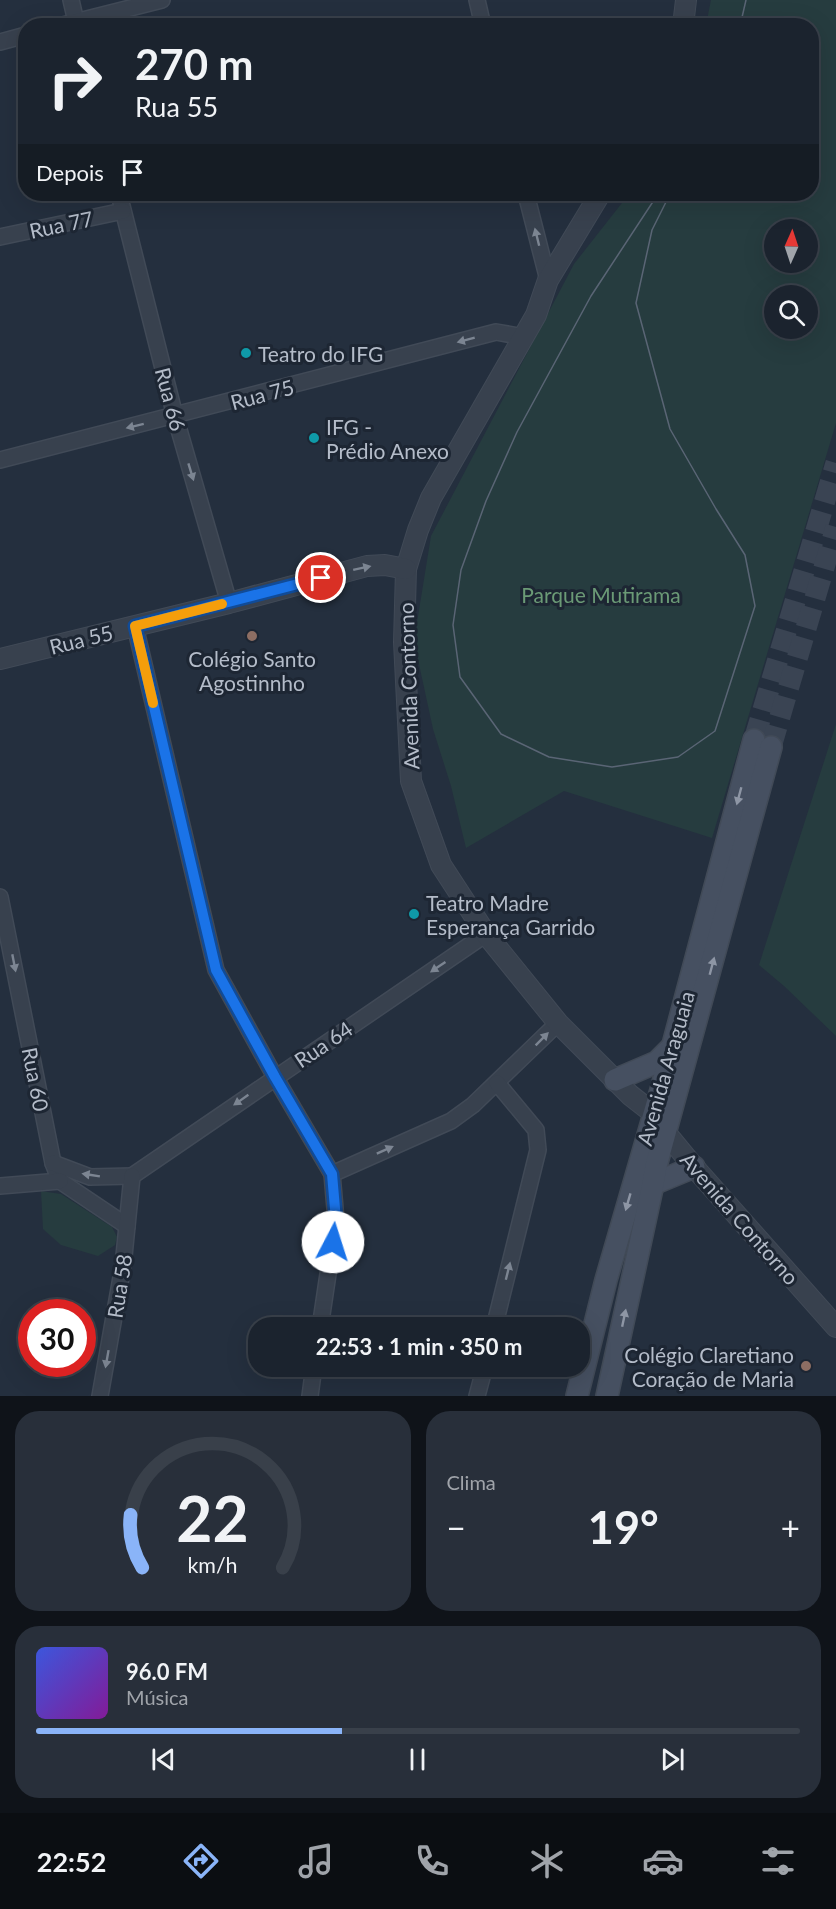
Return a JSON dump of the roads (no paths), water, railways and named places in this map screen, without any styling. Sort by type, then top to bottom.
[{"type":"main road","name":"Avenida Araguaia","points":[[577,1396],[609,1268],[671,1048],[763,743],[656,1166],[607,1396]]},
{"type":"main road","points":[[615,1080],[657,1062],[671,1048]]},
{"type":"main road","points":[[653,1184],[694,1167]]},
{"type":"street","points":[[71,0],[76,18]]},
{"type":"street","points":[[95,18],[162,0]]},
{"type":"street","points":[[477,0],[481,18]]},
{"type":"street","points":[[684,18],[686,0]]},
{"type":"street","points":[[0,42],[18,37]]},
{"type":"street","name":"Rua 66","points":[[121,201],[175,416],[229,603]]},
{"type":"street","points":[[528,201],[548,280]]},
{"type":"street","name":"Avenida Contorno","points":[[596,201],[548,280],[536,315],[431,498],[418,530],[406,569],[404,642],[411,781],[441,865],[486,934],[558,1023],[630,1095],[653,1113],[694,1167],[834,1320]]},
{"type":"street","name":"Rua 77","points":[[0,237],[123,211]]},
{"type":"street","name":"Rua 75","points":[[0,460],[496,332],[524,337]]},
{"type":"street","name":"Rua 55","points":[[0,659],[229,603],[367,566],[406,569]]},
{"type":"street","points":[[135,626],[216,970],[332,1174],[336,1220],[322,1317]]},
{"type":"street","name":"Rua 60","points":[[1,903],[53,1163],[60,1181]]},
{"type":"street","name":"Rua 64","points":[[132,1176],[486,934]]},
{"type":"street","points":[[332,1174],[451,1121],[473,1105],[558,1023]]},
{"type":"street","points":[[497,1083],[536,1130],[538,1150],[497,1317]]},
{"type":"street","points":[[53,1163],[90,1177],[132,1176]]},
{"type":"street","name":"Rua 58","points":[[100,1396],[123,1266],[132,1176]]},
{"type":"street","points":[[0,1186],[60,1181],[127,1226]]},
{"type":"street","points":[[309,1396],[312,1377]]},
{"type":"street","points":[[477,1396],[482,1377]]},
{"type":"tunnel","points":[[754,740],[836,463]]},
{"type":"tunnel","points":[[771,747],[836,527]]},
{"type":"tram line","points":[[742,18],[746,0]]},
{"type":"tram line","points":[[653,201],[591,296],[517,432],[486,501],[461,570],[453,625],[460,677],[501,734],[549,757],[612,767],[678,757],[715,731],[755,606],[745,555],[670,429],[636,303],[652,230],[666,201]]},
{"type":"place","name":"Teatro do IFG","points":[[246,353]]},
{"type":"place","name":"IFG - Prédio Anexo","points":[[314,438]]},
{"type":"place","name":"Colégio Santo Agostinnho","points":[[252,636]]},
{"type":"place","name":"Teatro Madre Esperança Garrido","points":[[414,914]]},
{"type":"place","name":"Colégio Claretiano Coração de Maria","points":[[806,1366]]},
{"type":"park label","name":"Parque Mutirama","points":[[601,594]]}]
